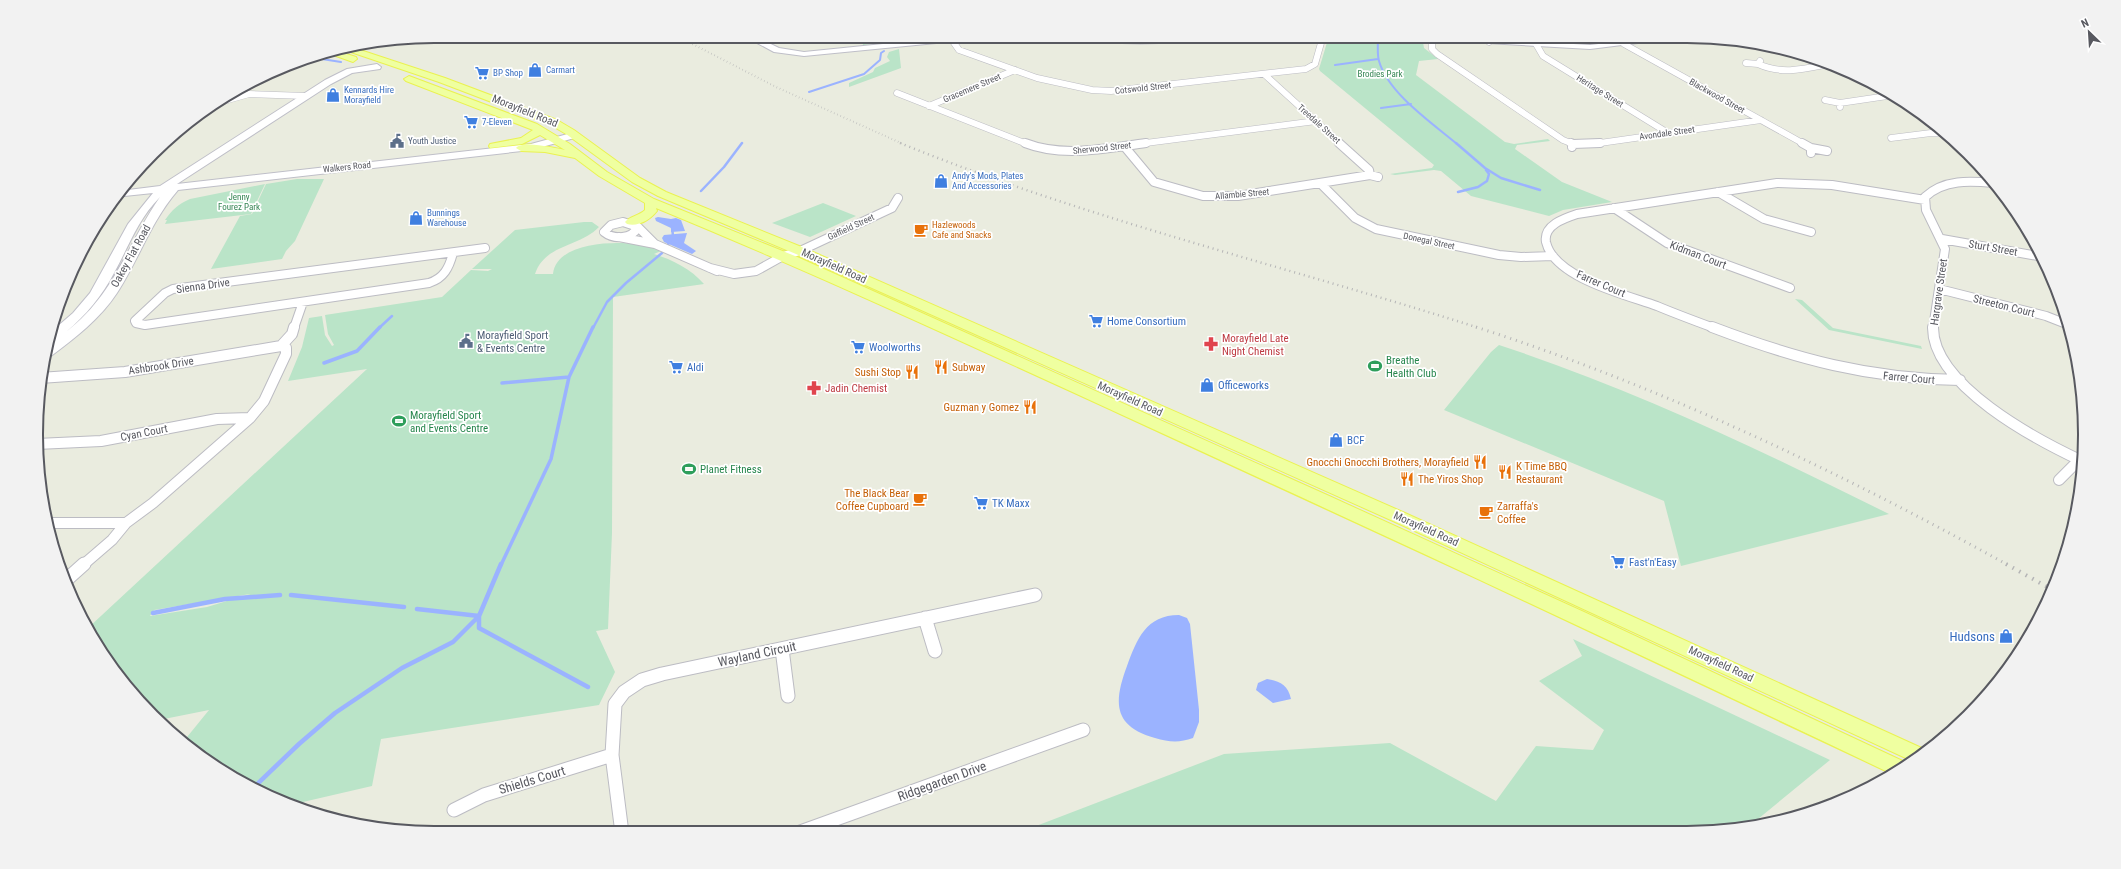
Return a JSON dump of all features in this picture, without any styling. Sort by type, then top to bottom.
[{"type":"main road","points":[[762,43],[777,50],[794,54],[813,54],[922,43]]},
{"type":"main road","points":[[1526,43],[1590,47],[1632,43]]},
{"type":"main road","name":"Morayfield Road","points":[[356,51],[429,75],[547,119],[573,133],[636,180],[652,190],[1441,554],[1895,766]]},
{"type":"main road","name":"Morayfield Road","points":[[340,55],[377,67],[539,130],[580,156],[603,174],[650,201],[791,255],[1406,520],[1909,751]]},
{"type":"main road","name":"Oakey Flat Road","points":[[328,82],[355,60]]},
{"type":"main road","name":"Oakey Flat Road","points":[[56,334],[77,316],[95,296],[139,213],[201,162],[213,157],[328,82],[350,71],[377,67]]},
{"type":"main road","points":[[492,148],[526,140],[536,134],[539,130]]},
{"type":"main road","name":"Walkers Road","points":[[174,184],[284,175],[402,161],[422,163],[432,168],[447,160],[492,148],[520,148],[573,133]]},
{"type":"main road","name":"Walkers Road","points":[[129,190],[492,148],[555,139]]},
{"type":"main road","points":[[520,148],[545,149],[580,156]]},
{"type":"main road","points":[[160,207],[173,198],[186,194],[284,175]]},
{"type":"main road","name":"Oakey Flat Road","points":[[53,347],[82,325],[111,294],[147,227],[174,184]]},
{"type":"main road","points":[[128,191],[139,196],[136,208],[139,213]]},
{"type":"main road","points":[[634,224],[644,218],[651,211],[650,201]]},
{"type":"street","name":"Cotswold Street","points":[[954,43],[962,52],[1014,70],[1071,88],[1103,91],[1131,90],[1302,70],[1314,65],[1321,43]]},
{"type":"street","name":"Avondale Street","points":[[1431,43],[1431,46],[1437,54],[1573,146],[1761,120]]},
{"type":"street","name":"Heritage Street","points":[[1536,44],[1543,56],[1668,133]]},
{"type":"street","name":"Blackwood Street","points":[[1624,44],[1761,120],[1811,150],[1827,151]]},
{"type":"street","points":[[1746,62],[1759,62],[1769,69],[1786,72],[1818,66]]},
{"type":"street","name":"Gracemere Street","points":[[929,106],[1014,70]]},
{"type":"street","name":"Treedale Street","points":[[1264,74],[1369,170],[1370,175]]},
{"type":"street","name":"Sherwood Street","points":[[896,93],[1022,142],[1044,149],[1075,151],[1124,146],[1316,121]]},
{"type":"street","points":[[240,95],[306,96]]},
{"type":"street","points":[[1825,100],[1840,105],[1885,97]]},
{"type":"street","points":[[1891,138],[1937,133]]},
{"type":"street","points":[[1902,137],[1913,143]]},
{"type":"street","name":"Allambie Street","points":[[1124,146],[1154,182],[1196,195],[1231,196],[1321,184],[1370,175],[1378,177]]},
{"type":"street","name":"Farrer Court","points":[[1925,200],[1891,193],[1793,182],[1777,183],[1572,215],[1551,225],[1545,237],[1546,243],[1553,256],[1572,272],[1697,322],[1804,358],[1846,369],[1893,377],[1960,380]]},
{"type":"street","points":[[1925,200],[1931,190],[1944,185],[1962,182],[1986,183]]},
{"type":"street","name":"Donegal Street","points":[[1321,184],[1355,218],[1376,229],[1499,255],[1521,257],[1553,256]]},
{"type":"street","points":[[1718,192],[1764,219],[1811,232]]},
{"type":"street","name":"Gaffield Street","points":[[655,244],[729,278],[749,279],[758,277],[791,255],[892,208],[898,198]]},
{"type":"street","name":"Hargrave Street","points":[[1925,200],[1927,210],[1942,239],[1945,249],[1933,326],[1934,338],[1943,359],[1960,380],[1976,396],[2007,420],[2077,459]]},
{"type":"street","name":"Kidman Court","points":[[1614,208],[1655,237],[1673,246],[1790,288]]},
{"type":"street","points":[[618,222],[634,224],[655,244],[608,236],[604,232],[606,229],[618,222]]},
{"type":"street","points":[[619,237],[633,233],[634,224]]},
{"type":"street","name":"Sturt Street","points":[[1942,239],[2035,256]]},
{"type":"street","name":"Sienna Drive","points":[[453,253],[448,269],[443,277],[436,281],[303,302],[145,324],[136,323],[135,321],[165,293],[173,289],[485,248]]},
{"type":"street","name":"Streeton Court","points":[[1939,289],[2046,316],[2061,322]]},
{"type":"street","points":[[70,576],[112,540],[126,523],[148,508],[250,418],[264,401],[286,354],[286,348],[281,346],[292,334],[303,302]]},
{"type":"street","name":"Ashbrook Drive","points":[[47,378],[118,373],[281,346]]},
{"type":"street","name":"Cyan Court","points":[[43,444],[101,441],[217,419],[250,418]]},
{"type":"street","points":[[2059,480],[2077,465]]},
{"type":"street","points":[[53,523],[126,523]]},
{"type":"street","name":"Wayland Circuit","points":[[621,826],[612,755],[615,704],[624,692],[642,680],[662,674],[1035,595]]},
{"type":"street","points":[[925,618],[935,651]]},
{"type":"street","points":[[782,649],[788,696]]},
{"type":"street","name":"Ridgegarden Drive","points":[[817,826],[1083,730]]},
{"type":"street","name":"Shields Court","points":[[454,810],[484,795],[612,755]]},
{"type":"green space","points":[[863,43],[882,43],[863,45]]},
{"type":"green space","name":"Brodies Park","points":[[1327,43],[1423,43],[1424,48],[1438,59],[1419,61],[1416,75],[1505,142],[1514,144],[1548,139],[1550,141],[1517,145],[1515,149],[1562,182],[1612,202],[1563,210],[1549,216],[1471,196],[1441,171],[1434,170],[1395,175],[1390,174],[1432,168],[1434,165],[1319,69]]},
{"type":"green space","points":[[899,49],[901,68],[849,87],[849,83],[873,72],[875,68],[890,61],[887,57],[889,52]]},
{"type":"green space","points":[[297,179],[324,179],[295,241],[286,251],[282,259],[211,269],[240,216],[252,214],[266,184]]},
{"type":"green space","name":"Jenny Fourez Park","points":[[265,184],[251,214],[165,224],[167,220],[165,220],[173,210],[190,199]]},
{"type":"green space","points":[[823,203],[856,216],[810,237],[772,223]]},
{"type":"green space","points":[[592,222],[599,227],[582,239],[555,251],[540,264],[535,274],[553,274],[556,264],[564,256],[574,250],[586,246],[612,243],[634,244],[637,242],[661,251],[654,254],[681,266],[704,284],[613,297],[612,533],[608,629],[596,631],[615,672],[599,705],[381,739],[372,786],[302,802],[261,786],[239,774],[187,738],[209,710],[166,719],[140,693],[124,673],[92,624],[367,369],[288,381],[302,347],[309,318],[322,316],[325,335],[332,346],[334,345],[328,334],[325,315],[442,297],[471,270],[488,271],[492,269],[472,269],[515,230]],"holes":[[[250,594],[207,607],[150,616],[154,610]]]},
{"type":"green space","points":[[1795,299],[1802,300],[1833,328],[1921,346],[1922,349],[1829,330]]},
{"type":"green space","points":[[1499,345],[1599,381],[1697,422],[1889,514],[1681,566],[1664,501],[1444,410],[1491,352]]},
{"type":"green space","points":[[1573,639],[1830,760],[1758,819],[1738,823],[1686,826],[1036,826],[1224,754],[1390,743],[1496,801],[1536,746],[1593,750],[1604,730],[1539,681],[1582,656]]},
{"type":"water","points":[[655,218],[671,219],[676,218],[681,220],[685,231],[671,232],[671,228],[656,221]]},
{"type":"water","points":[[687,233],[684,243],[696,251],[692,254],[664,242],[662,238],[664,235]]},
{"type":"water","points":[[1179,615],[1187,618],[1190,624],[1199,722],[1193,738],[1183,741],[1174,741],[1155,738],[1141,733],[1131,727],[1124,719],[1120,711],[1119,701],[1120,690],[1127,666],[1144,630],[1158,619]]},
{"type":"water","points":[[1267,679],[1283,684],[1288,690],[1291,699],[1273,703],[1256,690],[1258,683]]},
{"type":"waterway","points":[[1378,43],[1379,61],[1384,73],[1391,85],[1409,104]]},
{"type":"waterway","points":[[809,92],[864,74],[880,60],[881,53],[884,51]]},
{"type":"waterway","points":[[323,59],[341,62]]},
{"type":"waterway","points":[[1335,65],[1378,59]]},
{"type":"waterway","points":[[1381,108],[1409,104]]},
{"type":"waterway","points":[[1409,104],[1457,144]]},
{"type":"waterway","points":[[701,191],[724,167],[742,143]]},
{"type":"waterway","points":[[1456,143],[1485,168],[1501,178],[1540,190]]},
{"type":"waterway","points":[[1458,192],[1478,187],[1487,181],[1489,174],[1486,170]]},
{"type":"waterway","points":[[667,246],[673,236],[672,227]]},
{"type":"waterway","points":[[593,328],[607,302],[626,283],[662,253]]},
{"type":"waterway","points":[[379,328],[392,316]]},
{"type":"waterway","points":[[569,377],[593,327]]},
{"type":"waterway","points":[[324,363],[357,351],[379,328]]},
{"type":"waterway","points":[[501,565],[551,459],[569,377]]},
{"type":"waterway","points":[[502,383],[569,377]]},
{"type":"waterway","points":[[479,616],[501,564]]},
{"type":"waterway","points":[[153,613],[225,599],[280,595]]},
{"type":"waterway","points":[[291,595],[404,607]]},
{"type":"waterway","points":[[417,609],[479,616]]},
{"type":"waterway","points":[[257,784],[299,744],[335,713],[402,668],[453,642],[479,616]]},
{"type":"waterway","points":[[479,616],[479,628],[588,687]]},
{"type":"railway","points":[[691,43],[776,87],[903,144]]},
{"type":"railway","points":[[900,143],[971,171],[1043,196],[1478,328]]},
{"type":"railway","points":[[1478,328],[1614,376],[1748,433],[1814,464],[1944,530],[2008,565]]},
{"type":"railway","points":[[2006,564],[2047,587]]},
{"type":"place","name":"Carmart","points":[[535,70]]},
{"type":"place","name":"BP Shop","points":[[482,73]]},
{"type":"place","name":"Kennards Hire Morayfield","points":[[333,95]]},
{"type":"place","name":"7-Eleven","points":[[471,122]]},
{"type":"place","name":"Youth Justice","points":[[397,141]]},
{"type":"place","name":"Andy's Mods, Plates And Accessories","points":[[941,181]]},
{"type":"place","name":"Bunnings Warehouse","points":[[416,218]]},
{"type":"place","name":"Hazlewoods Cafe and Snacks","points":[[921,230]]},
{"type":"place","name":"Home Consortium","points":[[1096,321]]},
{"type":"place","name":"Morayfield Sport & Events Centre","points":[[466,341]]},
{"type":"place","name":"Morayfield Late Night Chemist","points":[[1211,344]]},
{"type":"place","name":"Woolworths","points":[[858,347]]},
{"type":"place","name":"Breathe Health Club","points":[[1375,366]]},
{"type":"place","name":"Aldi","points":[[676,367]]},
{"type":"place","name":"Subway","points":[[941,367]]},
{"type":"place","name":"Sushi Stop","points":[[912,372]]},
{"type":"place","name":"Officeworks","points":[[1207,385]]},
{"type":"place","name":"Jadin Chemist","points":[[814,388]]},
{"type":"place","name":"Guzman y Gomez","points":[[1030,407]]},
{"type":"place","name":"Morayfield Sport and Events Centre","points":[[399,421]]},
{"type":"place","name":"BCF","points":[[1336,440]]},
{"type":"place","name":"Gnocchi Gnocchi Brothers, Morayfield","points":[[1480,462]]},
{"type":"place","name":"Planet Fitness","points":[[689,469]]},
{"type":"place","name":"K Time BBQ Restaurant","points":[[1505,472]]},
{"type":"place","name":"The Yiros Shop","points":[[1407,479]]},
{"type":"place","name":"The Black Bear Coffee Cupboard","points":[[920,499]]},
{"type":"place","name":"TK Maxx","points":[[981,503]]},
{"type":"place","name":"Zarraffa's Coffee","points":[[1486,512]]},
{"type":"place","name":"Fast'n'Easy","points":[[1618,562]]},
{"type":"place","name":"Hudsons","points":[[2006,636]]}]
